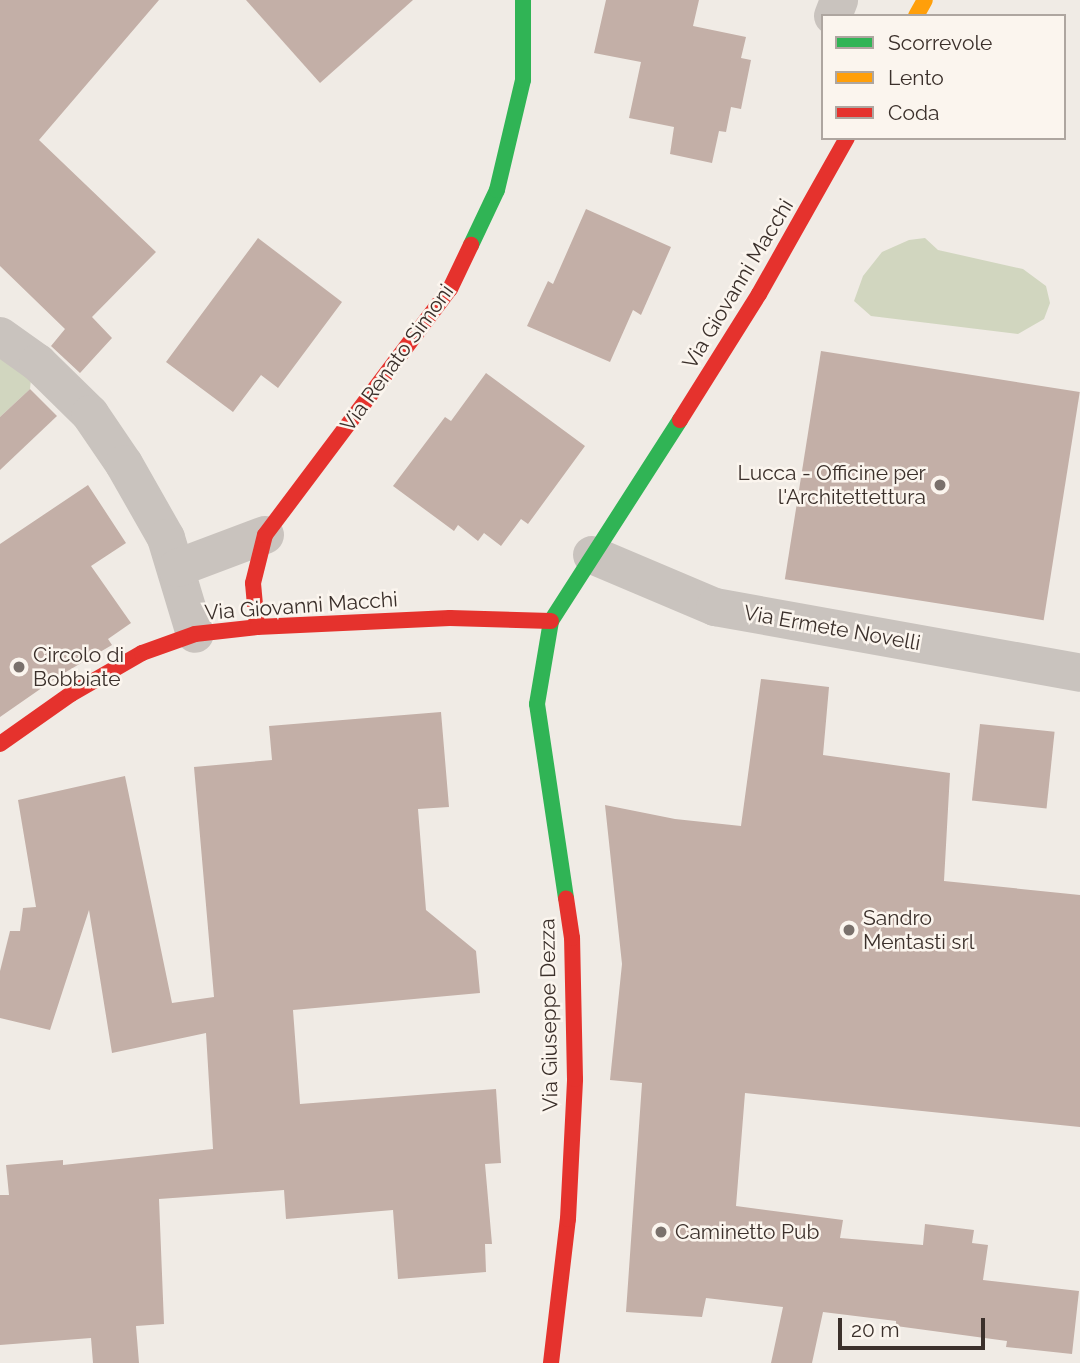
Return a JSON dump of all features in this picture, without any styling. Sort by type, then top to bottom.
[{"type":"street","name":"Via Renato Simoni","points":[[257,627],[253,583],[265,536],[450,289],[498,190],[523,80],[523,0]]},
{"type":"street","name":"Via Giovanni Macchi","points":[[592,555],[653,464],[759,294],[846,140]]},
{"type":"street","points":[[0,336],[38,363],[90,414],[124,464],[154,517],[177,568],[195,634]]},
{"type":"street","points":[[177,568],[265,536]]},
{"type":"street","name":"Via Giuseppe Dezza","points":[[551,1363],[568,1219],[575,1079],[572,938],[537,704],[551,621],[592,555]]},
{"type":"street","name":"Via Ermete Novelli","points":[[592,555],[715,607],[1080,673]]},
{"type":"street","name":"Via Giovanni Macchi","points":[[0,744],[71,694],[142,653],[195,634],[257,627],[450,618],[551,621]]},
{"type":"green space","points":[[925,238],[938,250],[1023,269],[1046,286],[1050,303],[1044,319],[1018,334],[871,316],[854,301],[863,276],[882,252],[909,240]]},
{"type":"green space","points":[[0,358],[31,379],[30,389],[0,417]]},
{"type":"building","points":[[0,0],[159,0],[39,140],[156,252],[92,317],[112,338],[80,373],[51,346],[65,329],[0,266]]},
{"type":"building","points":[[246,0],[413,0],[320,83]]},
{"type":"building","points":[[606,0],[699,0],[693,26],[746,37],[741,58],[751,60],[741,109],[731,107],[726,132],[719,131],[712,163],[670,154],[674,127],[629,118],[641,62],[594,53]]},
{"type":"building","points":[[586,209],[671,247],[641,315],[633,310],[610,362],[527,326],[548,281],[553,284]]},
{"type":"building","points":[[258,238],[342,302],[278,388],[261,375],[233,412],[166,362]]},
{"type":"building","name":"Lucca - Officine per l'Architettettura","points":[[821,351],[1080,392],[1044,620],[785,579]]},
{"type":"building","points":[[486,373],[585,446],[528,524],[521,519],[501,546],[484,533],[478,541],[458,525],[454,531],[393,486],[445,417],[451,421]]},
{"type":"building","points":[[30,389],[57,416],[0,470],[0,417]]},
{"type":"building","points":[[88,485],[126,543],[91,566],[131,623],[108,639],[112,645],[59,676],[0,717],[0,544]]},
{"type":"building","name":"Sandro Mentasti srl","points":[[761,679],[829,687],[823,755],[950,773],[944,881],[1080,895],[1080,1127],[745,1093],[736,1206],[843,1220],[840,1238],[923,1245],[925,1224],[974,1230],[972,1243],[988,1245],[983,1280],[1079,1291],[1072,1354],[1006,1347],[1007,1341],[896,1326],[896,1321],[823,1312],[812,1363],[771,1363],[783,1307],[706,1298],[702,1317],[626,1312],[642,1083],[610,1080],[622,964],[605,805],[675,819],[741,826]]},
{"type":"building","points":[[441,712],[449,807],[418,809],[426,910],[476,951],[480,993],[293,1010],[300,1104],[496,1089],[501,1163],[485,1164],[492,1244],[485,1244],[486,1272],[398,1279],[393,1210],[286,1219],[284,1190],[159,1199],[164,1324],[136,1326],[139,1363],[93,1363],[91,1338],[0,1345],[0,1195],[9,1195],[6,1165],[63,1160],[63,1165],[213,1149],[206,1033],[112,1053],[89,910],[50,1030],[0,1018],[0,971],[10,931],[20,931],[23,908],[36,907],[18,800],[125,776],[172,1003],[214,997],[194,767],[272,760],[269,726]]},
{"type":"building","points":[[980,724],[1055,732],[1047,808],[972,801]]},
{"type":"traffic: fast","points":[[471,245],[497,190],[523,80],[523,0]]},
{"type":"traffic: fast","points":[[566,898],[537,704],[551,621],[680,420]]},
{"type":"traffic: slow","points":[[917,14],[925,0]]},
{"type":"traffic: jam","points":[[680,420],[759,294],[846,140]]},
{"type":"traffic: jam","points":[[257,627],[253,583],[265,535],[450,289],[471,245]]},
{"type":"traffic: jam","points":[[0,744],[71,694],[142,653],[195,634],[257,627],[450,618],[551,621]]},
{"type":"traffic: jam","points":[[551,1363],[568,1219],[575,1079],[572,938],[566,898]]},
{"type":"place","name":"Lucca - Officine per l'Architettettura","points":[[940,485]]},
{"type":"place","name":"Circolo di Bobbiate","points":[[19,667]]},
{"type":"place","name":"Sandro Mentasti srl","points":[[849,930]]},
{"type":"place","name":"Caminetto Pub","points":[[661,1232]]}]
